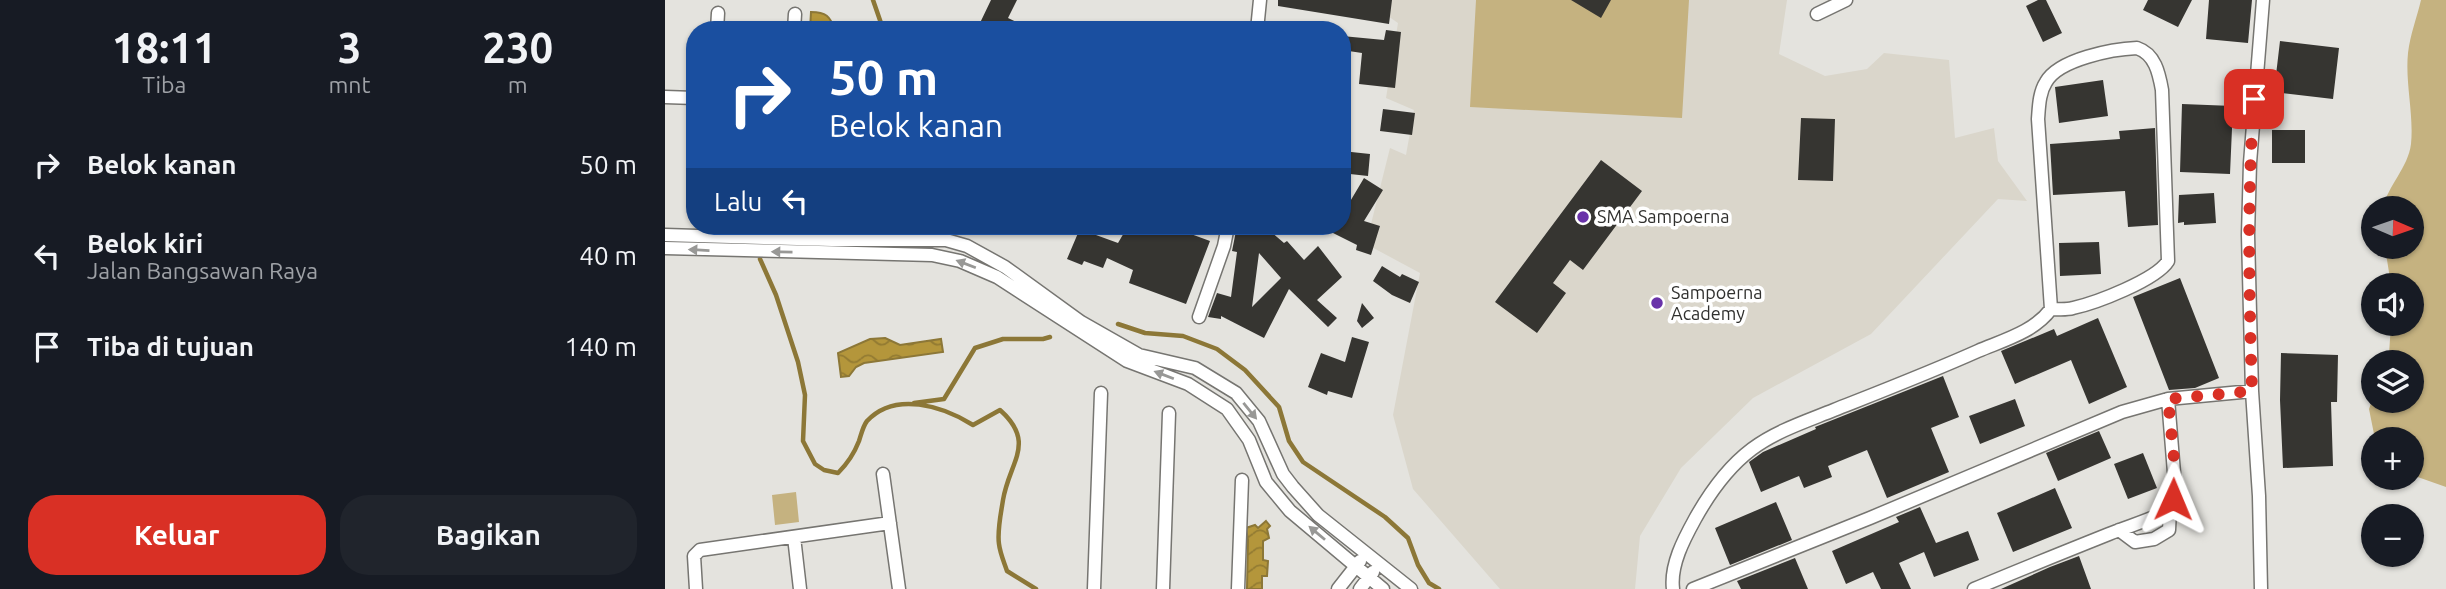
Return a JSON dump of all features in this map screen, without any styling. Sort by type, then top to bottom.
[{"type":"street","points":[[1258,21],[1260,0]]},
{"type":"street","points":[[1817,15],[1846,0]]},
{"type":"street","points":[[2261,589],[2248,235],[2249,163],[2263,0]]},
{"type":"street","points":[[718,13],[718,21]]},
{"type":"street","points":[[795,15],[795,21]]},
{"type":"street","points":[[1673,589],[1678,556],[1695,518],[1723,477],[1754,447],[1795,426],[2025,331],[2051,309],[2073,308],[2103,298],[2158,273],[2168,261],[2169,246],[2162,90],[2156,65],[2150,55],[2137,48],[2099,54],[2066,65],[2051,75],[2042,90],[2038,119],[2051,309]]},
{"type":"street","points":[[665,97],[686,98]]},
{"type":"street","points":[[665,235],[733,245]]},
{"type":"street","points":[[1199,317],[1226,235]]},
{"type":"street","points":[[665,248],[733,245],[831,246],[946,240],[967,246],[1005,267],[1080,322],[1139,355],[1195,368],[1236,393],[1259,421],[1283,474],[1293,487],[1318,515],[1411,589]]},
{"type":"street","points":[[831,246],[932,255],[960,261],[997,277],[1127,361],[1188,384],[1227,409],[1249,440],[1266,482],[1290,511],[1383,589]]},
{"type":"street","points":[[1693,589],[2099,421],[2168,399],[2252,391]]},
{"type":"street","points":[[1094,589],[1101,393]]},
{"type":"street","points":[[2119,530],[2135,542],[2154,539],[2169,530],[2175,485],[2168,399]]},
{"type":"street","points":[[1163,589],[1169,413]]},
{"type":"street","points":[[883,474],[899,589]]},
{"type":"street","points":[[1238,589],[1242,480]]},
{"type":"street","points":[[1974,589],[2170,510]]},
{"type":"street","points":[[696,589],[694,556],[699,550],[890,523]]},
{"type":"street","points":[[794,537],[800,589]]},
{"type":"street","points":[[1338,589],[1366,552]]},
{"type":"street","points":[[1360,589],[1380,564]]},
{"type":"shaded area","name":"Sampoerna Academy","points":[[1389,0],[1787,0],[1779,54],[1825,76],[1867,69],[1884,53],[1949,60],[1955,138],[1994,128],[1998,161],[2027,201],[1998,199],[1871,334],[1753,398],[1681,468],[1640,536],[1635,589],[1500,589],[1413,489],[1393,415],[1420,273],[1366,244],[1390,148],[1406,155],[1414,110],[1386,98],[1398,23],[1385,14]]},
{"type":"shaded area","points":[[1476,0],[1689,0],[1682,118],[1470,107]]},
{"type":"shaded area","points":[[2421,0],[2446,0],[2446,487],[2424,479],[2424,427],[2373,427],[2370,413],[2424,413],[2424,350],[2389,350],[2390,336],[2424,336],[2424,273],[2389,273],[2387,259],[2424,259],[2424,196],[2388,196],[2406,161],[2411,144],[2408,53]]},
{"type":"shaded area","points":[[796,492],[799,522],[775,525],[772,495]]},
{"type":"water","points":[[811,12],[827,16],[831,21],[810,21]]},
{"type":"water","points":[[885,338],[900,345],[941,339],[943,352],[864,363],[856,367],[849,376],[841,377],[838,353],[870,339]]},
{"type":"water","points":[[1266,521],[1270,526],[1267,529],[1269,538],[1263,541],[1263,560],[1268,561],[1267,576],[1262,576],[1262,589],[1247,589],[1246,528],[1255,525],[1258,528]]},
{"type":"building","points":[[991,0],[1017,0],[1008,18],[1014,21],[981,21]]},
{"type":"building","points":[[1278,0],[1392,0],[1389,24],[1278,6]]},
{"type":"building","points":[[1571,0],[1611,0],[1601,18]]},
{"type":"building","points":[[2038,0],[2046,0],[2062,33],[2043,42],[2026,6]]},
{"type":"building","points":[[2148,0],[2192,0],[2178,27],[2143,10]]},
{"type":"building","points":[[2209,0],[2252,0],[2248,43],[2206,39]]},
{"type":"building","points":[[1386,30],[1401,32],[1395,88],[1359,84],[1362,53],[1351,51],[1351,37],[1384,40]]},
{"type":"building","points":[[2280,41],[2339,48],[2333,99],[2274,92]]},
{"type":"building","points":[[2103,80],[2108,116],[2059,123],[2055,87]]},
{"type":"building","points":[[2182,104],[2233,106],[2230,174],[2180,172]]},
{"type":"building","points":[[1383,109],[1415,113],[1412,135],[1380,131]]},
{"type":"building","points":[[1801,118],[1835,119],[1833,181],[1798,180]]},
{"type":"building","points":[[2155,128],[2158,225],[2128,227],[2125,191],[2053,195],[2050,144],[2120,139],[2119,131]]},
{"type":"building","points":[[2272,130],[2305,130],[2305,163],[2272,163]]},
{"type":"building","points":[[1351,152],[1370,154],[1368,176],[1351,174]]},
{"type":"building","points":[[1601,160],[1642,191],[1583,270],[1570,260],[1553,283],[1566,293],[1537,333],[1495,302]]},
{"type":"building","points":[[1364,178],[1383,190],[1364,221],[1380,226],[1371,255],[1356,250],[1357,245],[1337,235],[1351,235],[1351,200]]},
{"type":"building","points":[[2214,193],[2216,223],[2178,223],[2179,195]]},
{"type":"building","points":[[1077,235],[1096,235],[1118,243],[1123,235],[1194,235],[1210,241],[1186,304],[1129,283],[1133,270],[1107,258],[1103,268],[1084,261],[1082,265],[1067,259]]},
{"type":"building","points":[[1235,235],[1275,235],[1284,243],[1287,241],[1304,260],[1318,246],[1342,277],[1317,300],[1337,318],[1328,327],[1289,289],[1264,338],[1221,316],[1221,319],[1208,317],[1217,293],[1231,297],[1237,252],[1232,251]],"holes":[[[1259,253],[1281,278],[1252,307]]]},
{"type":"building","points":[[2099,242],[2101,274],[2060,276],[2059,243]]},
{"type":"building","points":[[1382,266],[1400,277],[1402,274],[1419,282],[1410,303],[1392,295],[1373,281]]},
{"type":"building","points":[[2180,278],[2219,378],[2195,388],[2169,390],[2133,297]]},
{"type":"building","points":[[1362,303],[1374,318],[1362,328],[1357,321]]},
{"type":"building","points":[[2098,318],[2127,387],[2089,404],[2071,360],[2015,384],[2001,351],[2054,329],[2057,336]]},
{"type":"building","points":[[1352,337],[1369,342],[1352,398],[1328,391],[1327,395],[1308,387],[1321,353],[1345,362]]},
{"type":"building","points":[[2281,353],[2338,355],[2337,402],[2331,402],[2333,466],[2283,468]]},
{"type":"building","points":[[1943,376],[1959,417],[1931,428],[1949,472],[1887,498],[1867,450],[1828,466],[1832,477],[1804,488],[1799,476],[1761,492],[1749,462],[1763,452],[1816,429],[1815,427]]},
{"type":"building","points":[[2015,399],[2025,426],[1980,444],[1969,416]]},
{"type":"building","points":[[2099,431],[2111,458],[2058,481],[2046,453]]},
{"type":"building","points":[[2143,453],[2157,488],[2128,499],[2114,464]]},
{"type":"building","points":[[2055,488],[2072,528],[2013,552],[1997,513]]},
{"type":"building","points":[[1776,502],[1792,540],[1730,565],[1715,528]]},
{"type":"building","points":[[1920,507],[1936,543],[1968,531],[1979,560],[1934,577],[1924,552],[1899,563],[1911,589],[1881,589],[1873,572],[1846,584],[1832,551],[1899,522],[1896,517]]},
{"type":"building","points":[[2079,556],[2091,589],[2001,589],[2050,567]]},
{"type":"building","points":[[1795,558],[1808,589],[1741,589],[1737,581]]},
{"type":"waterway","points":[[873,0],[880,21]]},
{"type":"waterway","points":[[760,259],[776,295],[798,362],[805,395],[803,441],[815,464],[824,470],[838,473],[853,454],[867,421],[891,406],[905,404],[934,407],[973,425],[1000,410],[1011,422],[1019,443],[1003,500],[999,528],[1000,547],[1007,571],[1036,589]]},
{"type":"waterway","points":[[1118,324],[1145,333],[1183,336],[1217,349],[1245,370],[1279,407],[1289,441],[1303,462],[1385,517],[1408,538],[1418,565],[1429,583],[1439,589]]},
{"type":"waterway","points":[[914,403],[944,399],[975,348],[1003,339],[1050,337]]},
{"type":"place","name":"SMA Sampoerna","points":[[1583,217]]},
{"type":"place","name":"Sampoerna Academy","points":[[1657,303]]},
{"type":"route","points":[[2173,499],[2174,459],[2168,399],[2252,391],[2248,235],[2249,163],[2254,99]]}]
